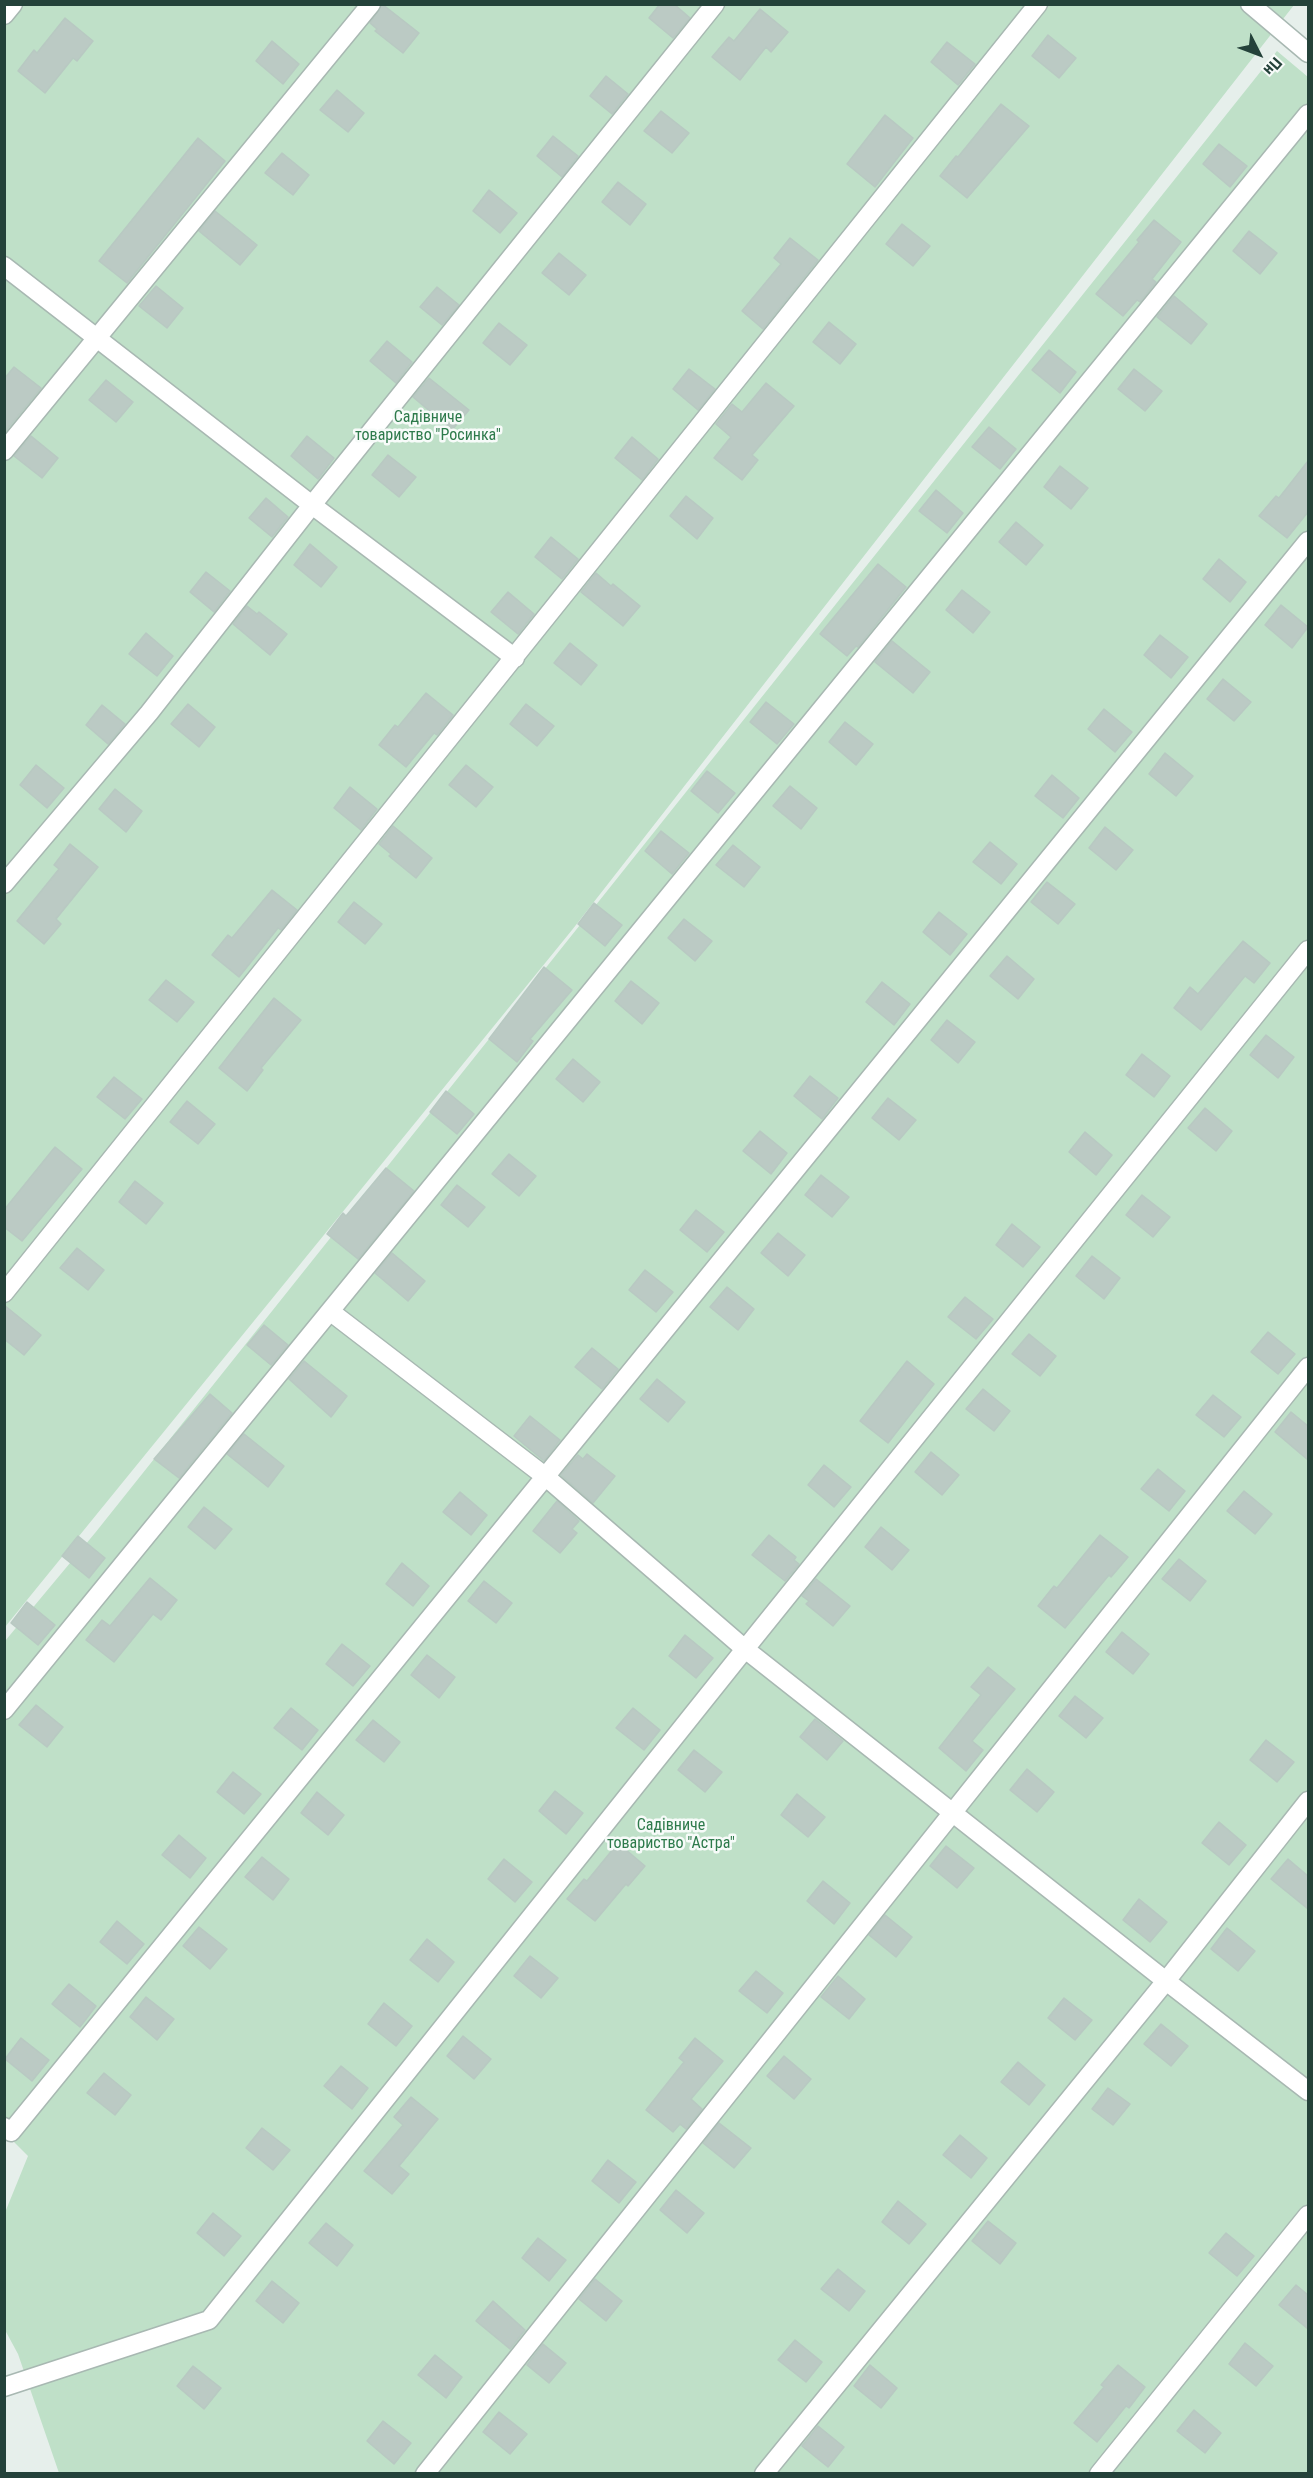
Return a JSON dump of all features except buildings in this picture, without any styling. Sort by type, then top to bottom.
[{"type":"street","points":[[4,15],[14,4]]},
{"type":"street","points":[[4,451],[371,4]]},
{"type":"street","points":[[4,884],[149,713],[715,4]]},
{"type":"street","points":[[4,1293],[1038,4]]},
{"type":"street","points":[[1250,4],[1308,53]]},
{"type":"street","points":[[4,1710],[1308,114]]},
{"type":"street","points":[[4,266],[312,506],[515,658]]},
{"type":"street","points":[[8,2130],[546,1477],[1308,542]]},
{"type":"street","points":[[4,2387],[209,2320],[1308,950]]},
{"type":"street","points":[[331,1312],[546,1477],[745,1649],[1308,2091]]},
{"type":"street","points":[[424,2474],[954,1814],[1308,1367]]},
{"type":"street","points":[[764,2474],[1166,1981],[1308,1801]]},
{"type":"street","points":[[1099,2474],[1308,2215]]},
{"type":"green space","name":"Садівниче товариство \"Росинка\"","points":[[5,5],[1294,5],[572,930],[5,1627]]},
{"type":"green space","name":"Садівниче товариство \"Астра\"","points":[[1277,51],[1308,77],[1308,2473],[59,2473],[18,2354],[5,2330],[4,2215],[28,2156],[4,2132],[5,1641],[95,1533]]}]
